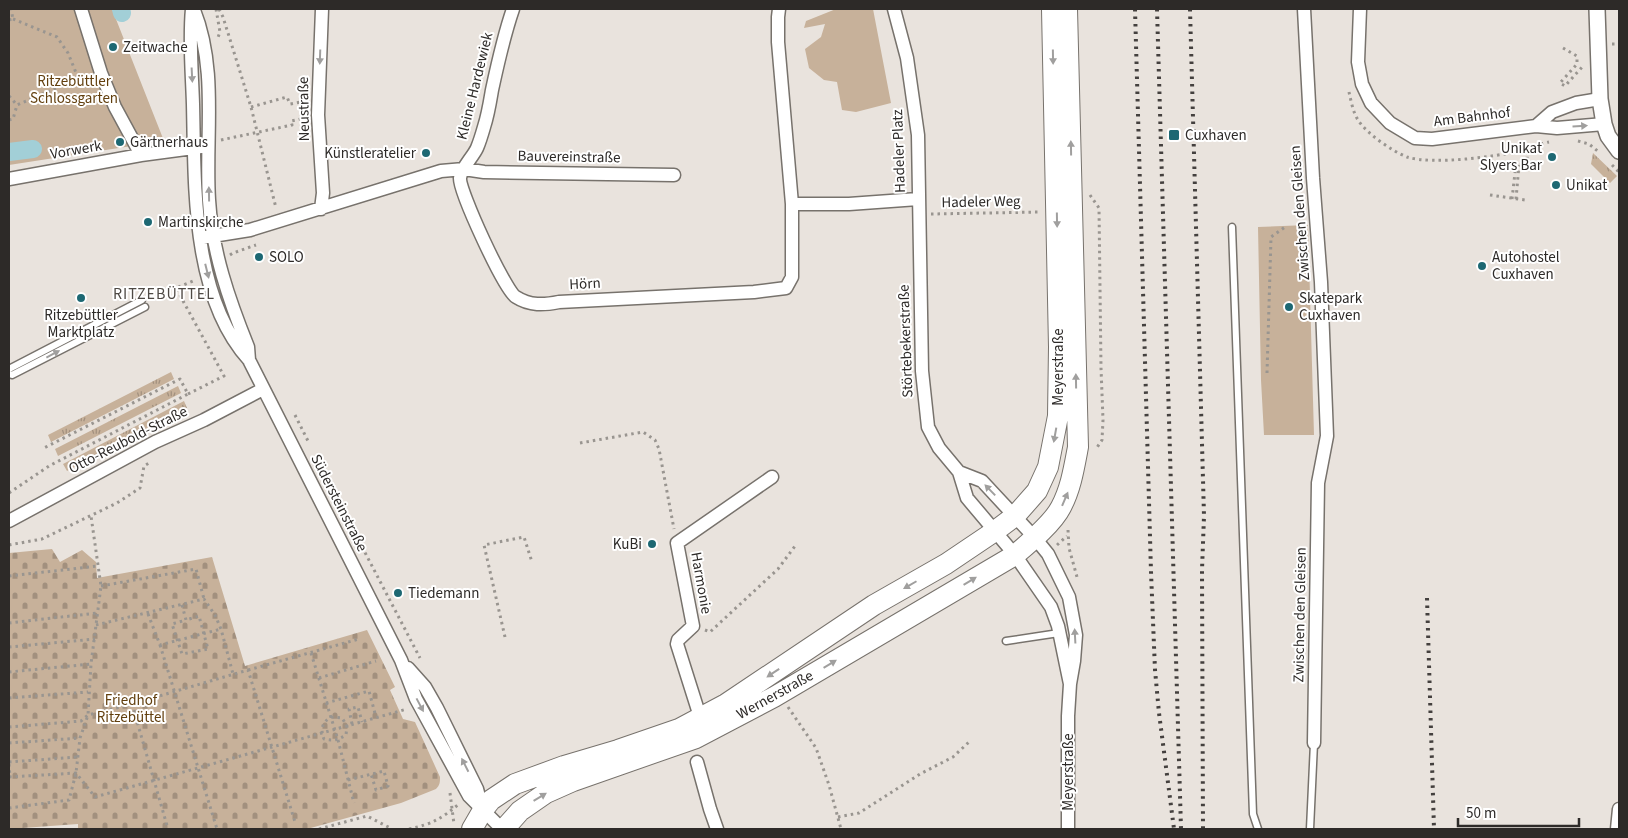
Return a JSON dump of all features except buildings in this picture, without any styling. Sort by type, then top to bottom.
[{"type":"main road","name":"Meyerstraße","points":[[995,531],[1015,516],[1034,495],[1048,467],[1058,416],[1059,347],[1052,9]]},
{"type":"main road","name":"Meyerstraße","points":[[1036,538],[1060,509],[1071,484],[1078,447],[1067,9]]},
{"type":"main road","name":"Wernerstraße","points":[[503,829],[520,811],[546,793],[573,781],[696,738],[703,726],[766,678],[874,605],[946,564],[995,531]]},
{"type":"main road","name":"Wernerstraße","points":[[472,829],[491,800],[506,789],[529,778],[679,729],[703,726],[774,697],[1014,554],[1036,538]]},
{"type":"street","points":[[81,9],[101,73],[141,155]]},
{"type":"street","name":"Südersteinstraße","points":[[193,9],[200,26],[205,47],[214,143],[209,198],[214,235],[222,276],[248,347],[249,360]]},
{"type":"street","name":"Südersteinstraße","points":[[193,9],[190,42],[195,197],[200,238],[215,302],[234,342],[249,360],[401,660],[416,699],[458,777],[469,796],[503,829]]},
{"type":"street","name":"Neustraße","points":[[321,209],[319,98],[322,9]]},
{"type":"street","name":"Kleine Hardewiek","points":[[464,169],[477,148],[485,124],[505,33],[513,9]]},
{"type":"street","points":[[779,9],[778,42],[792,204]]},
{"type":"street","name":"Hadeler Platz","points":[[792,204],[848,204],[918,199],[918,135],[907,58],[894,9]]},
{"type":"street","name":"Zwischen den Gleisen","points":[[1304,9],[1313,178],[1321,282],[1327,436],[1318,483],[1314,743]]},
{"type":"street","name":"Am Bahnhof","points":[[1360,9],[1358,62],[1362,84],[1371,103],[1390,123],[1415,138],[1432,139],[1536,126],[1557,128],[1604,124]]},
{"type":"street","points":[[1597,9],[1600,99],[1608,136],[1619,151]]},
{"type":"street","points":[[1536,126],[1552,112],[1576,103],[1600,99]]},
{"type":"street","name":"Vorwerk","points":[[9,178],[141,155],[194,148],[214,143]]},
{"type":"street","points":[[200,238],[250,230],[441,172],[464,169]]},
{"type":"street","name":"Bauvereinstraße","points":[[464,169],[484,172],[674,176]]},
{"type":"street","name":"Hörn","points":[[464,169],[460,177],[461,184],[503,280],[512,295],[529,303],[543,305],[560,302],[772,291],[786,288],[792,277],[792,204]]},
{"type":"street","name":"Störtebekerstraße","points":[[918,199],[922,371],[928,427],[935,442],[959,472],[967,498],[995,531]]},
{"type":"street","name":"Otto-Reubold-Straße","points":[[9,521],[155,442],[204,420],[263,389]]},
{"type":"street","name":"Störtebekerstraße","points":[[959,472],[982,481],[1036,538]]},
{"type":"street","name":"Harmonie","points":[[703,726],[677,644],[678,640],[692,626],[677,543],[772,477]]},
{"type":"street","name":"Meyerstraße","points":[[995,531],[1014,554],[1051,607],[1060,633],[1070,684]]},
{"type":"street","name":"Meyerstraße","points":[[1036,538],[1048,554],[1069,597],[1076,635],[1070,684],[1067,751],[1068,829]]},
{"type":"street","points":[[697,762],[717,829]]},
{"type":"street","points":[[1617,829],[1619,810]]},
{"type":"lane","points":[[1232,227],[1253,814],[1258,829]]},
{"type":"lane","points":[[9,369],[144,304],[40,361],[12,375],[9,374]]},
{"type":"lane","points":[[1006,641],[1060,633]]},
{"type":"lane","points":[[1310,829],[1314,743]]},
{"type":"path","points":[[11,9],[11,19],[56,37],[68,53],[79,80]]},
{"type":"path","points":[[219,9],[251,107],[279,221]]},
{"type":"path","points":[[1563,48],[1577,56],[1577,64],[1560,83],[1565,86],[1575,75]]},
{"type":"path","points":[[9,120],[13,119],[18,105],[61,86],[101,73]]},
{"type":"path","points":[[9,96],[18,105]]},
{"type":"path","points":[[251,107],[288,97],[290,104],[319,98]]},
{"type":"path","points":[[214,143],[292,125],[291,121],[319,121]]},
{"type":"path","points":[[1514,199],[1516,164],[1527,165],[1526,149]]},
{"type":"path","points":[[1090,194],[1099,208],[1101,368],[1104,420],[1102,440],[1093,455]]},
{"type":"path","points":[[1490,195],[1525,200]]},
{"type":"path","name":"Hadeler Weg","points":[[918,215],[1044,212]]},
{"type":"path","points":[[1267,373],[1271,236],[1285,227]]},
{"type":"path","points":[[9,492],[50,466],[224,376],[176,288],[193,281],[200,284]]},
{"type":"path","points":[[42,450],[180,378],[188,394]]},
{"type":"path","points":[[290,408],[302,427],[311,449]]},
{"type":"path","points":[[580,443],[643,432],[647,433],[655,440],[659,449],[671,516]]},
{"type":"path","points":[[9,545],[42,539],[117,503],[140,488],[144,466],[152,461]]},
{"type":"path","points":[[333,490],[420,660]]},
{"type":"path","points":[[9,808],[69,800],[76,773],[80,738],[88,715],[88,692],[101,586],[90,516]]},
{"type":"path","points":[[504,637],[484,545],[524,537],[532,562]]},
{"type":"path","points":[[692,626],[710,632],[778,569],[795,546]]},
{"type":"path","points":[[9,576],[98,566]]},
{"type":"path","points":[[101,586],[196,569],[204,599],[215,615],[221,629],[233,674]]},
{"type":"path","points":[[96,625],[204,599]]},
{"type":"path","points":[[182,605],[186,620]]},
{"type":"path","points":[[9,623],[98,613]]},
{"type":"path","points":[[148,614],[160,645],[217,829]]},
{"type":"path","points":[[199,616],[204,634],[208,649],[182,654],[172,624],[199,616]]},
{"type":"path","points":[[160,645],[221,629]]},
{"type":"path","points":[[9,727],[81,721],[88,715],[359,638]]},
{"type":"path","points":[[9,647],[95,639]]},
{"type":"path","points":[[311,652],[338,740],[354,803]]},
{"type":"path","points":[[319,678],[376,661]]},
{"type":"path","points":[[9,672],[91,664]]},
{"type":"path","points":[[248,670],[295,822]]},
{"type":"path","points":[[9,698],[88,692]]},
{"type":"path","points":[[326,703],[369,692],[376,717]]},
{"type":"path","points":[[784,702],[816,748],[829,785],[841,829]]},
{"type":"path","points":[[132,704],[168,829]]},
{"type":"path","points":[[352,724],[349,709],[358,707],[362,722]]},
{"type":"path","points":[[76,773],[96,797],[399,711]]},
{"type":"path","points":[[331,717],[342,718],[347,726],[346,734],[338,740],[324,739],[322,733],[322,726],[325,720],[331,717]]},
{"type":"path","points":[[9,743],[80,738]]},
{"type":"path","points":[[838,817],[859,813],[920,774],[953,757],[969,742]]},
{"type":"path","points":[[76,773],[9,777],[9,763],[78,757]]},
{"type":"path","points":[[348,780],[371,774],[384,771],[388,786],[376,790],[371,774]]},
{"type":"path","points":[[409,829],[425,826],[439,820],[452,810],[454,829]]},
{"type":"path","points":[[319,829],[367,816],[392,829]]},
{"type":"green space","name":"Ritzebüttler Schlossgarten","points":[[9,9],[112,9],[164,141],[9,165]]},
{"type":"green space","points":[[836,9],[873,9],[891,103],[856,112],[842,110],[837,82],[824,80],[809,68],[805,49],[821,37],[825,24],[804,28],[806,21]]},
{"type":"green space","points":[[1593,153],[1617,176],[1610,183],[1591,164]]},
{"type":"green space","points":[[1308,225],[1314,435],[1264,435],[1258,227]]},
{"type":"green space","points":[[171,372],[174,379],[51,442],[48,435]]},
{"type":"green space","points":[[178,386],[181,393],[58,456],[55,449]]},
{"type":"green space","points":[[184,401],[187,408],[67,471],[63,464]]},
{"type":"green space","name":"Friedhof Ritzebüttel","points":[[52,549],[60,562],[82,550],[96,562],[97,578],[212,557],[245,666],[367,630],[395,687],[390,690],[403,719],[415,722],[440,777],[438,786],[436,789],[401,803],[307,829],[78,829],[78,824],[9,829],[9,553]]},
{"type":"waterway","points":[[121,9],[122,13]]},
{"type":"waterway","points":[[9,152],[33,149]]},
{"type":"railway","points":[[1135,9],[1155,670],[1174,829]]},
{"type":"railway","points":[[1157,9],[1181,829]]},
{"type":"railway","points":[[1190,9],[1204,516],[1202,570],[1203,829]]},
{"type":"railway","points":[[1427,598],[1434,829]]},
{"type":"place","name":"Zeitwache","points":[[113,47]]},
{"type":"place","name":"Cuxhaven","points":[[1174,135]]},
{"type":"place","name":"Gärtnerhaus","points":[[120,142]]},
{"type":"place","name":"Künstleratelier","points":[[426,153]]},
{"type":"place","name":"Unikat Slyers Bar","points":[[1552,157]]},
{"type":"place","name":"Unikat","points":[[1556,185]]},
{"type":"place","name":"Martinskirche","points":[[148,222]]},
{"type":"place","name":"SOLO","points":[[259,257]]},
{"type":"place","name":"Autohostel Cuxhaven","points":[[1482,266]]},
{"type":"place","name":"Ritzebüttler Marktplatz","points":[[81,298]]},
{"type":"place","name":"Skatepark Cuxhaven","points":[[1289,307]]},
{"type":"place","name":"KuBi","points":[[652,544]]},
{"type":"place","name":"Tiedemann","points":[[398,593]]},
{"type":"district","name":"RITZEBÜTTEL","points":[[164,294]]}]
